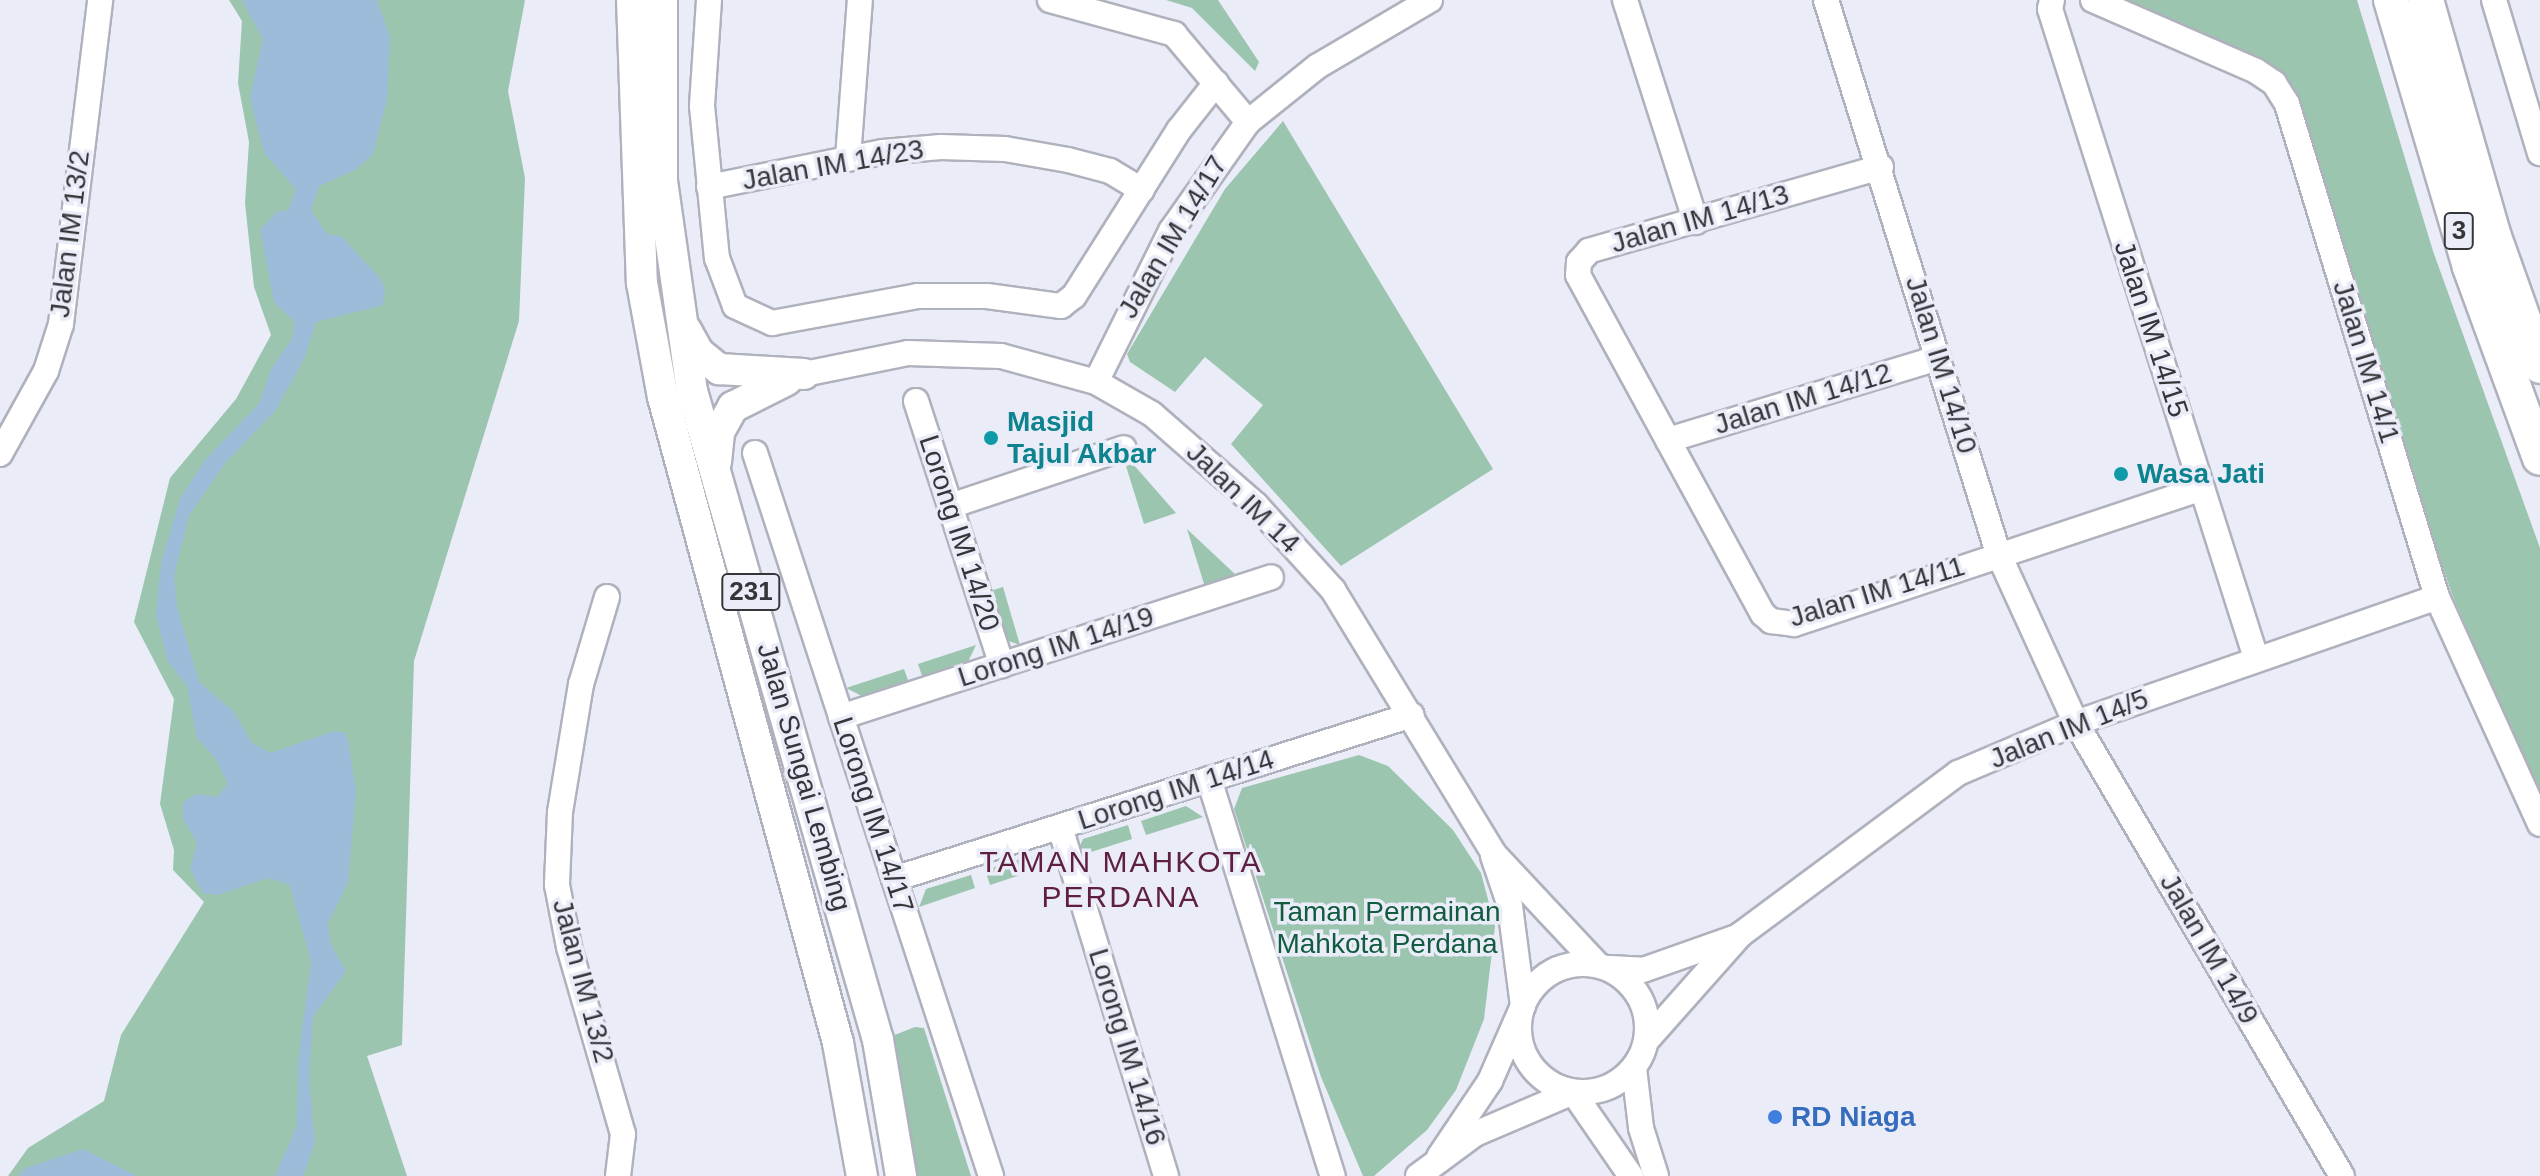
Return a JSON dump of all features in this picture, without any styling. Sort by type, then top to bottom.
[{"type":"highway","name":"3","points":[[2391,0],[2470,267],[2540,458]]},
{"type":"highway","name":"3","points":[[2426,0],[2493,234],[2540,366]]},
{"type":"main road","name":"Jalan Sungai Lembing","points":[[632,0],[642,283],[663,397],[838,1043],[862,1176]]},
{"type":"main road","name":"Jalan Sungai Lembing","points":[[662,0],[662,181],[692,391],[878,1040],[901,1176]]},
{"type":"main road","points":[[680,316],[699,353],[719,369],[804,374]]},
{"type":"main road","points":[[717,472],[716,446],[733,407],[804,374]]},
{"type":"street","name":"Jalan IM 13/2","points":[[0,454],[46,371],[61,324],[100,0]]},
{"type":"street","points":[[709,0],[702,106],[717,258],[735,306],[772,323],[917,296],[987,296],[1046,308],[1074,296],[1216,83]]},
{"type":"street","points":[[848,158],[860,0]]},
{"type":"street","points":[[1050,0],[1174,34],[1248,122]]},
{"type":"street","name":"Jalan IM 14/17","points":[[1096,382],[1171,231],[1248,122],[1329,58],[1430,0]]},
{"type":"street","points":[[1625,0],[1696,222]]},
{"type":"street","name":"Jalan IM 14/10","points":[[1826,0],[1881,167],[1998,553],[2076,723]]},
{"type":"street","name":"Jalan IM 14/15","points":[[2052,0],[2050,9],[2256,658]]},
{"type":"street","name":"Jalan IM 14/1","points":[[2093,0],[2256,71],[2274,83],[2287,104],[2437,597],[2540,824]]},
{"type":"street","points":[[2494,0],[2540,153]]},
{"type":"street","name":"Jalan IM 14/23","points":[[709,187],[848,158],[941,147],[1005,149],[1110,171],[1142,190]]},
{"type":"street","name":"Jalan IM 14/13","points":[[1668,440],[1578,275],[1579,262],[1589,251],[1881,167]]},
{"type":"street","name":"Jalan IM 14","points":[[804,374],[887,356],[971,353],[1033,362],[1096,382],[1152,414],[1276,525],[1349,609],[1494,854]]},
{"type":"street","name":"Jalan IM 14/12","points":[[1668,440],[1938,358]]},
{"type":"street","name":"Lorong IM 14/20","points":[[916,401],[1002,665]]},
{"type":"street","name":"Jalan IM 14/11","points":[[1668,440],[1771,621],[1794,624],[1998,553]]},
{"type":"street","points":[[950,506],[1124,448]]},
{"type":"street","name":"Lorong IM 14/17","points":[[755,453],[991,1176]]},
{"type":"street","points":[[1998,553],[2202,488]]},
{"type":"street","name":"Lorong IM 14/19","points":[[841,717],[1271,577]]},
{"type":"street","name":"Jalan IM 13/2","points":[[607,597],[581,684],[560,812],[557,885],[569,947],[623,1134],[618,1176]]},
{"type":"street","name":"Jalan IM 14/5","points":[[1740,935],[1937,786],[2076,723],[2437,597]]},
{"type":"street","name":"Lorong IM 14/14","points":[[894,879],[1412,715]]},
{"type":"street","name":"Jalan IM 14/9","points":[[2076,723],[2342,1176]]},
{"type":"street","points":[[1209,779],[1333,1176]]},
{"type":"street","name":"Lorong IM 14/16","points":[[1060,827],[1166,1176]]},
{"type":"street","points":[[1494,854],[1603,966],[1641,998],[1646,1041]]},
{"type":"street","points":[[1494,854],[1517,942],[1523,1006],[1519,1037],[1532,1068],[1543,1079],[1573,1092],[1631,1176]]},
{"type":"street","points":[[1439,1157],[1490,1081],[1523,1006],[1546,975],[1570,964],[1643,970],[1740,935]]},
{"type":"street","points":[[1418,1176],[1439,1157],[1506,1117],[1573,1092],[1610,1087],[1634,1068],[1646,1041],[1740,935]]},
{"type":"street","points":[[1634,1068],[1641,1128],[1656,1176]]},
{"type":"green space","points":[[229,0],[525,0],[508,91],[525,178],[519,321],[414,661],[402,1045],[367,1056],[407,1176],[8,1176],[28,1148],[104,1101],[121,1035],[204,902],[173,870],[174,850],[160,804],[174,699],[134,622],[170,478],[236,399],[271,335],[254,287],[245,203],[249,142],[238,83],[242,21]]},
{"type":"green space","points":[[1166,0],[1218,0],[1259,62],[1255,71],[1192,8]]},
{"type":"green space","points":[[2115,0],[2357,0],[2433,251],[2540,548],[2540,798],[2452,594],[2366,342],[2295,98]]},
{"type":"green space","points":[[1283,121],[1493,469],[1341,566],[1231,444],[1263,405],[1205,357],[1175,392],[1130,362],[1127,354],[1225,189]]},
{"type":"green space","points":[[1133,464],[1176,513],[1144,524],[1126,466]]},
{"type":"green space","points":[[1187,529],[1237,576],[1205,587]]},
{"type":"green space","points":[[1003,587],[1020,645],[1005,640],[990,591]]},
{"type":"green space","points":[[976,645],[967,664],[923,679],[918,664]]},
{"type":"green space","points":[[904,669],[909,683],[864,697],[846,688]]},
{"type":"green space","name":"Taman Permainan Mahkota Perdana","points":[[1359,755],[1388,766],[1453,830],[1481,873],[1495,926],[1484,1019],[1456,1090],[1427,1130],[1374,1176],[1363,1176],[1321,1077],[1234,809],[1242,788]]},
{"type":"green space","points":[[1186,806],[1203,817],[1146,835],[1141,821]]},
{"type":"green space","points":[[1128,825],[1132,839],[1075,857],[1083,839]]},
{"type":"green space","points":[[1030,856],[1047,866],[990,885],[985,870]]},
{"type":"green space","points":[[971,875],[975,888],[919,907],[926,889]]},
{"type":"green space","points":[[915,1027],[924,1028],[971,1176],[911,1176],[891,1044],[892,1036]]},
{"type":"water","points":[[242,0],[377,0],[390,37],[387,99],[373,154],[355,170],[319,186],[311,210],[327,234],[342,237],[377,275],[385,287],[383,305],[316,322],[305,357],[275,411],[226,462],[189,515],[174,576],[177,607],[199,682],[233,711],[252,743],[270,753],[332,732],[344,732],[348,741],[356,791],[348,882],[328,923],[330,943],[346,971],[313,1017],[309,1079],[315,1143],[303,1176],[275,1176],[297,1126],[298,1061],[311,962],[290,885],[268,878],[217,895],[203,893],[190,869],[197,843],[183,819],[183,802],[197,794],[217,797],[228,784],[216,759],[197,738],[187,686],[167,660],[156,614],[161,563],[180,499],[205,460],[259,404],[271,369],[292,339],[295,322],[274,302],[260,229],[278,211],[288,211],[296,189],[264,153],[250,97],[263,39]]},
{"type":"water","points":[[83,1149],[137,1176],[18,1176],[26,1168]]},
{"type":"place","name":"Masjid Tajul Akbar","points":[[991,438]]},
{"type":"place","name":"Wasa Jati","points":[[2121,474]]},
{"type":"place","name":"RD Niaga","points":[[1775,1117]]},
{"type":"district","name":"TAMAN MAHKOTA PERDANA","points":[[1121,879]]}]
